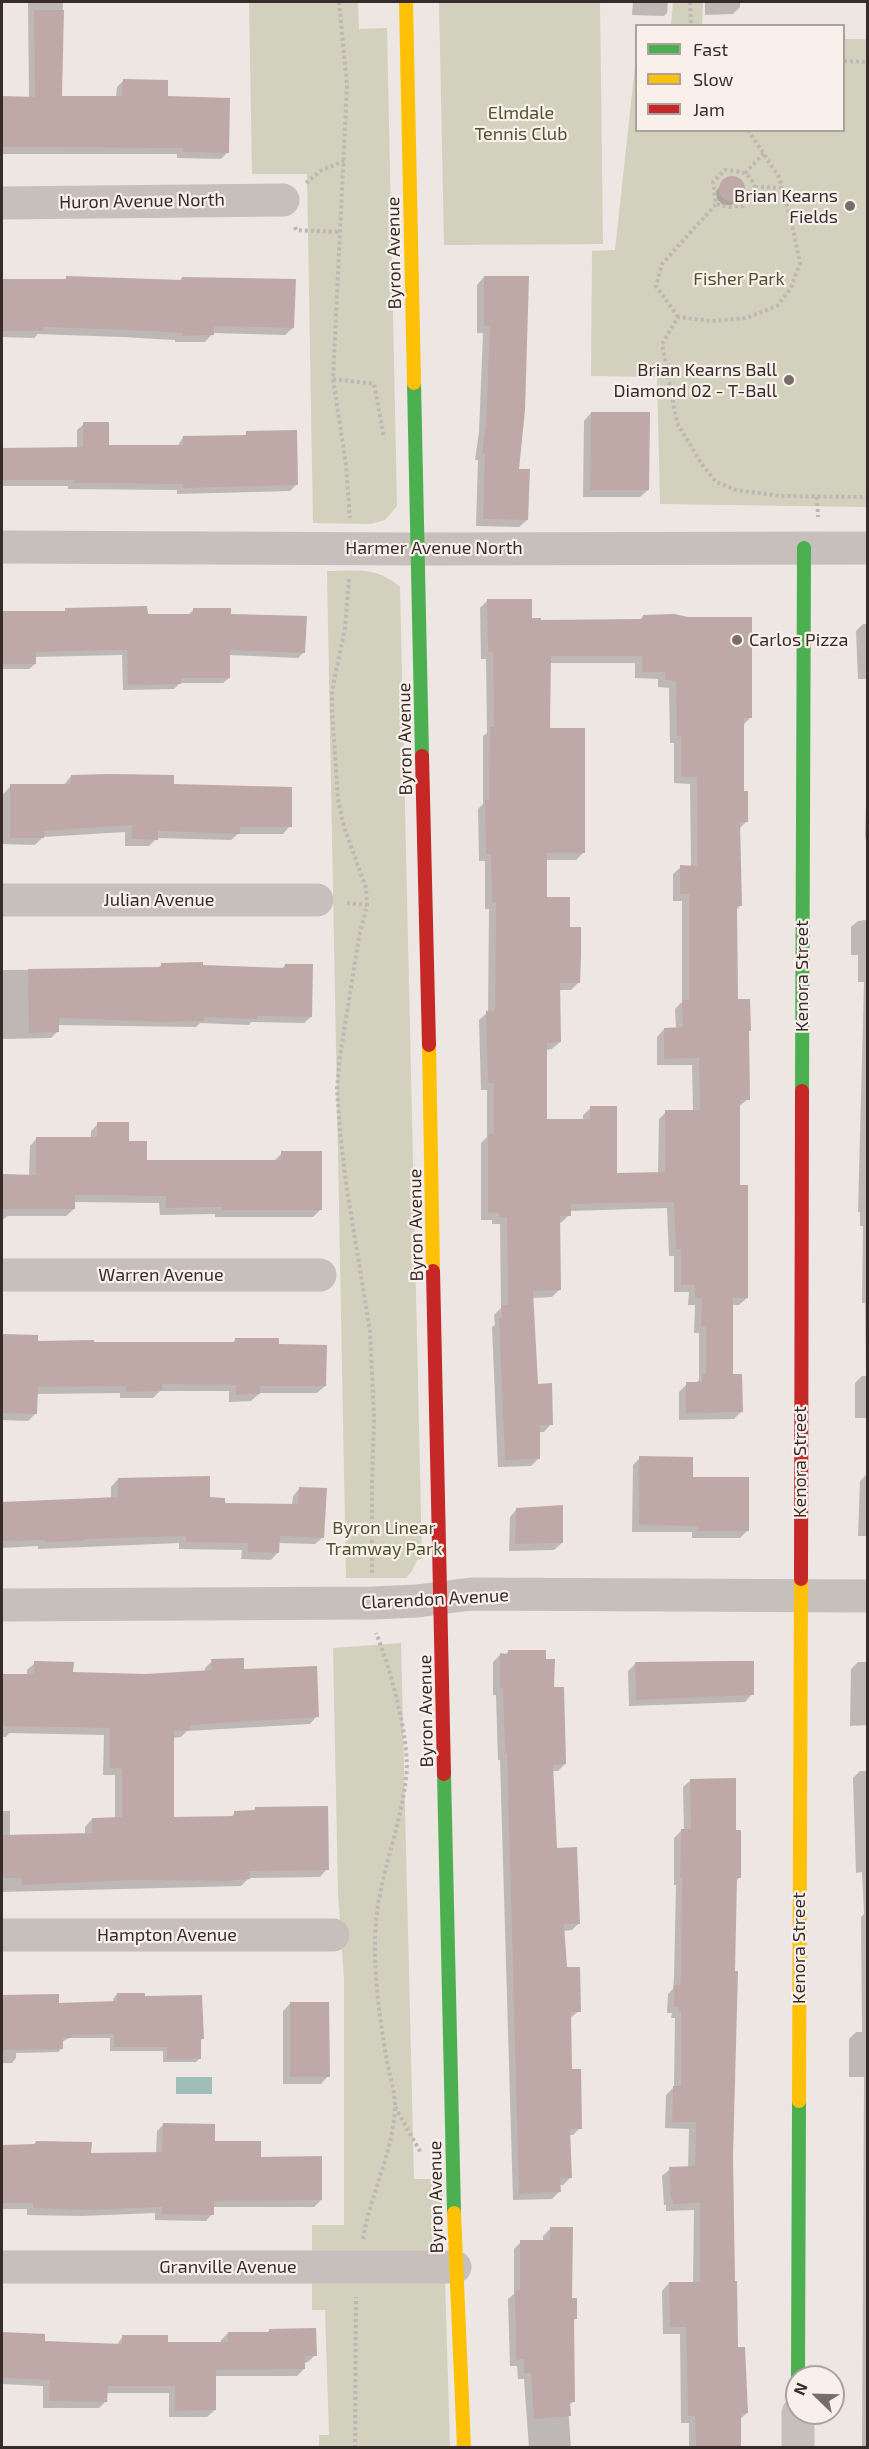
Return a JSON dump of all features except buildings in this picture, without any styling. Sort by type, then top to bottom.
[{"type":"street","name":"Byron Avenue","points":[[406,2],[420,549],[455,2266],[464,2448]]},
{"type":"street","name":"Huron Avenue North","points":[[2,203],[283,200]]},
{"type":"street","name":"Harmer Avenue North","points":[[2,547],[867,548]]},
{"type":"street","name":"Kenora Street","points":[[798,2365],[804,548]]},
{"type":"street","name":"Julian Avenue","points":[[2,900],[317,900]]},
{"type":"street","name":"Warren Avenue","points":[[2,1275],[320,1275]]},
{"type":"street","name":"Clarendon Avenue","points":[[2,1605],[373,1603],[471,1594],[867,1596]]},
{"type":"street","name":"Hampton Avenue","points":[[2,1935],[333,1935]]},
{"type":"street","name":"Granville Avenue","points":[[2,2266],[359,2268],[455,2266]]},
{"type":"street","points":[[798,2425],[798,2448]]},
{"type":"path","points":[[339,2],[347,85],[333,379],[346,465],[351,548],[345,628],[332,691],[332,711],[338,799],[344,827],[366,888],[367,905],[359,937],[337,1089],[347,1190],[370,1331],[374,1417],[372,1480],[374,1628],[391,1682],[406,1742],[408,1762],[402,1804],[377,1912],[377,1977],[387,2064],[394,2085],[393,2127],[366,2219],[356,2290],[355,2448]]},
{"type":"path","points":[[690,2],[691,24]]},
{"type":"path","points":[[845,61],[867,62]]},
{"type":"path","points":[[716,204],[729,207],[743,206],[754,187],[751,177],[745,173],[725,170],[713,182],[716,204],[662,264],[657,286],[678,317],[712,321],[746,318],[777,306],[791,288],[800,263],[783,188],[779,177],[749,132]]},
{"type":"path","points":[[745,173],[764,153]]},
{"type":"path","points":[[283,200],[320,171],[344,161]]},
{"type":"path","points":[[754,187],[783,188]]},
{"type":"path","points":[[678,317],[663,344],[677,423],[703,466],[716,482],[736,490],[780,496],[867,497]]},
{"type":"path","points":[[333,379],[374,384],[382,434],[386,440]]},
{"type":"green space","points":[[249,2],[358,2],[359,29],[387,28],[397,506],[385,520],[370,524],[313,523],[307,174],[252,174]]},
{"type":"green space","name":"Elmdale Tennis Club","points":[[439,2],[600,2],[603,244],[444,245]]},
{"type":"green space","points":[[673,2],[703,2],[702,24],[671,24]]},
{"type":"green space","name":"Fisher Park","points":[[845,39],[867,39],[867,507],[660,504],[657,377],[591,376],[592,251],[615,250],[635,66],[635,132],[845,132]]},
{"type":"green space","name":"Byron Linear Tramway Park","points":[[327,571],[366,571],[383,576],[400,587],[422,1559],[417,1560],[406,1578],[346,1578]]},
{"type":"green space","points":[[401,1643],[414,2179],[442,2179],[450,2447],[319,2447],[319,2435],[329,2435],[325,2310],[312,2310],[312,2225],[344,2225],[344,1979],[338,1893],[333,1648]]},
{"type":"water","points":[[176,2077],[212,2077],[212,2094],[176,2094]]},
{"type":"traffic: fast","points":[[414,383],[422,756]]},
{"type":"traffic: fast","points":[[802,1091],[804,548]]},
{"type":"traffic: fast","points":[[444,1774],[454,2213]]},
{"type":"traffic: fast","points":[[798,2365],[799,2101]]},
{"type":"traffic: slow","points":[[406,2],[414,383]]},
{"type":"traffic: slow","points":[[429,1045],[433,1271]]},
{"type":"traffic: slow","points":[[799,2101],[801,1579]]},
{"type":"traffic: slow","points":[[454,2213],[464,2448]]},
{"type":"traffic: jam","points":[[422,756],[429,1045]]},
{"type":"traffic: jam","points":[[801,1579],[802,1091]]},
{"type":"traffic: jam","points":[[433,1271],[444,1774]]},
{"type":"place","name":"Brian Kearns Fields","points":[[850,206]]},
{"type":"place","name":"Brian Kearns Ball Diamond 02 - T-Ball","points":[[789,380]]},
{"type":"place","name":"Carlos Pizza","points":[[737,640]]}]
